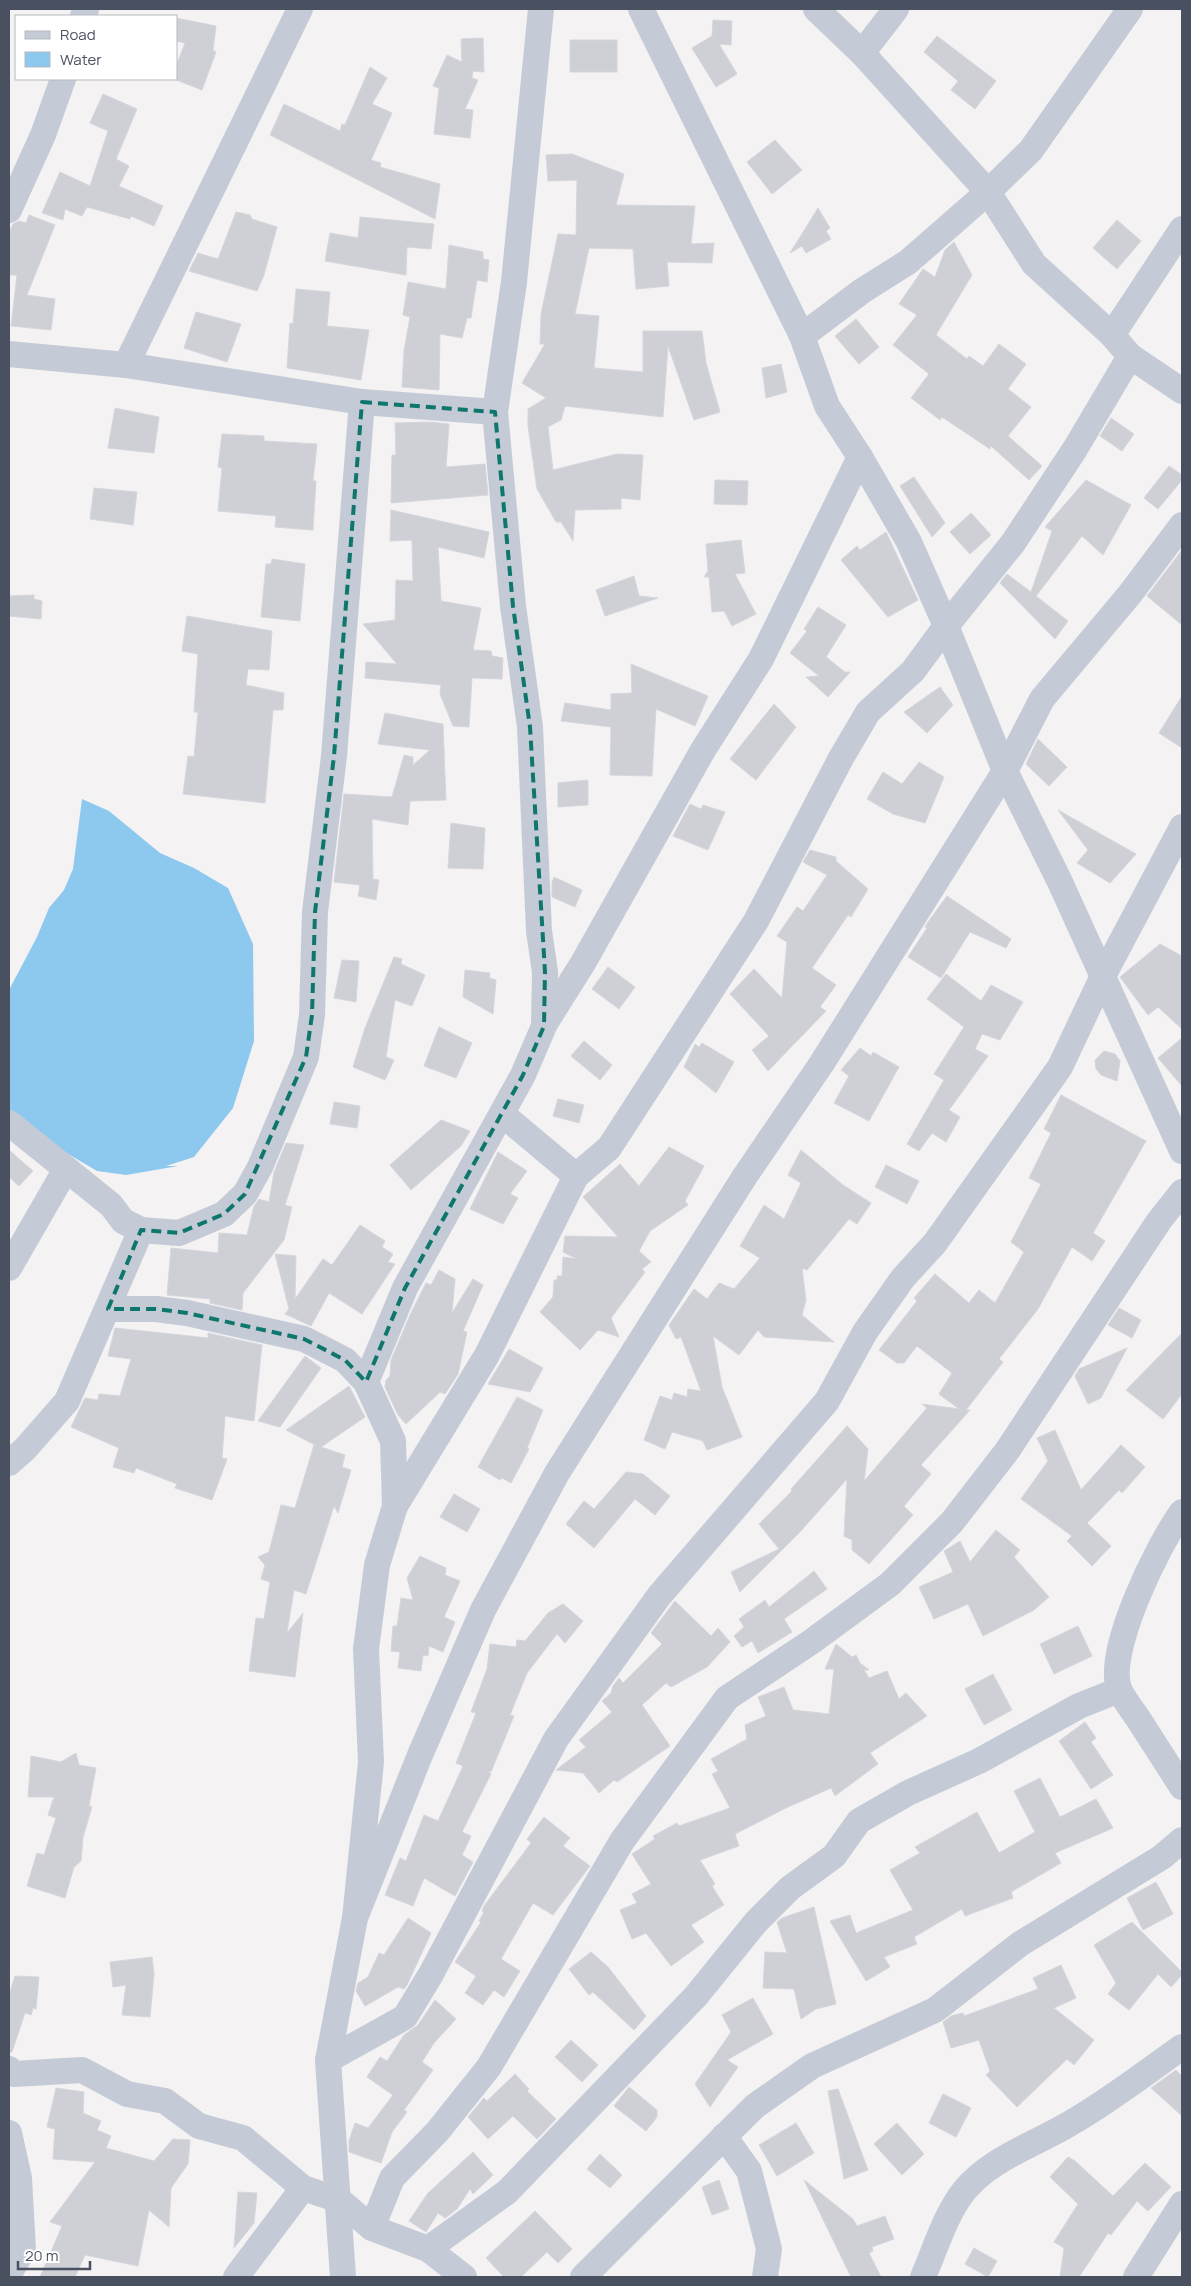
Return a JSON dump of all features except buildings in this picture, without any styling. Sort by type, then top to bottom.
[{"type":"street","points":[[126,365],[300,9]]},
{"type":"street","points":[[541,9],[514,282],[495,412],[512,606],[530,727],[539,931],[545,972],[544,1026]]},
{"type":"street","points":[[641,9],[802,336],[827,406],[860,457],[909,542],[946,626],[1005,771],[1060,882],[1182,1151]]},
{"type":"street","points":[[816,9],[862,53],[988,192],[1034,264],[1112,335],[1130,356],[1182,391]]},
{"type":"street","points":[[862,53],[896,9]]},
{"type":"street","points":[[802,336],[862,291],[908,262],[988,192],[1031,150],[1130,9]]},
{"type":"street","points":[[9,210],[44,135],[63,80]]},
{"type":"street","points":[[1112,335],[1182,230]]},
{"type":"street","points":[[9,354],[126,365],[362,402],[495,412]]},
{"type":"street","points":[[343,2277],[328,2060],[355,1918],[371,1762],[366,1649],[376,1565],[395,1506],[487,1355],[576,1176],[609,1148],[756,921],[841,758],[868,712],[913,671],[946,626],[1013,543],[1075,449],[1130,356]]},
{"type":"street","points":[[9,1123],[111,1205],[124,1221],[141,1230],[179,1233],[224,1214],[245,1194],[260,1167],[306,1057],[312,1015],[315,912],[334,756],[362,402]]},
{"type":"street","points":[[366,1382],[405,1288],[523,1075],[544,1026],[583,963],[703,750],[761,659],[860,457]]},
{"type":"street","points":[[355,1918],[420,1755],[483,1610],[557,1474],[724,1208],[822,1063],[1005,771],[1042,699],[1130,594],[1182,525]]},
{"type":"street","points":[[328,2060],[405,2016],[431,1974],[556,1739],[659,1596],[828,1401],[876,1317],[903,1278],[935,1243],[1060,1067],[1102,978],[1182,827]]},
{"type":"street","points":[[502,1114],[576,1176]]},
{"type":"street","points":[[9,1268],[66,1169]]},
{"type":"street","points":[[372,2228],[392,2178],[437,2132],[489,2067],[622,1840],[727,1698],[812,1642],[890,1584],[952,1522],[1007,1451],[1153,1229],[1182,1192]]},
{"type":"street","points":[[9,1463],[67,1401],[141,1230]]},
{"type":"street","points":[[108,1310],[139,1308],[172,1311],[304,1339],[345,1360],[366,1382],[393,1442],[395,1506]]},
{"type":"street","points":[[1182,1512],[1172,1526],[1144,1581],[1125,1630],[1118,1668],[1119,1690],[1182,1787]]},
{"type":"street","points":[[428,2248],[507,2192],[696,1996],[756,1922],[790,1888],[834,1856],[859,1821],[908,1793],[978,1761],[1078,1706],[1119,1690]]},
{"type":"street","points":[[583,2277],[755,2106],[782,2085],[812,2066],[935,2010],[1020,1944],[1162,1857],[1182,1840]]},
{"type":"street","points":[[923,2277],[947,2221],[963,2192],[978,2177],[1006,2158],[1070,2124],[1182,2047]]},
{"type":"street","points":[[10,2078],[82,2070],[127,2094],[165,2101],[199,2126],[243,2138],[304,2188],[338,2200],[372,2228],[428,2248],[464,2277]]},
{"type":"street","points":[[9,2133],[16,2157],[19,2178],[23,2250],[9,2274]]},
{"type":"street","points":[[724,2136],[749,2171],[769,2249],[765,2277]]},
{"type":"street","points":[[236,2277],[304,2188]]},
{"type":"street","points":[[1136,2277],[1182,2204]]},
{"type":"highlighted area","points":[[362,402],[495,412],[513,606],[530,727],[545,972],[544,1026],[523,1075],[405,1288],[366,1382],[345,1360],[304,1339],[187,1313],[156,1309],[108,1309],[141,1230],[179,1233],[224,1214],[245,1194],[306,1057],[312,1015],[315,912],[334,756]]},
{"type":"water","points":[[82,799],[109,811],[160,853],[194,868],[228,888],[253,944],[254,1041],[233,1108],[194,1157],[166,1166],[178,1166],[126,1175],[97,1171],[19,1125],[9,1109],[9,990],[37,937],[49,908],[64,890],[73,869]]}]
